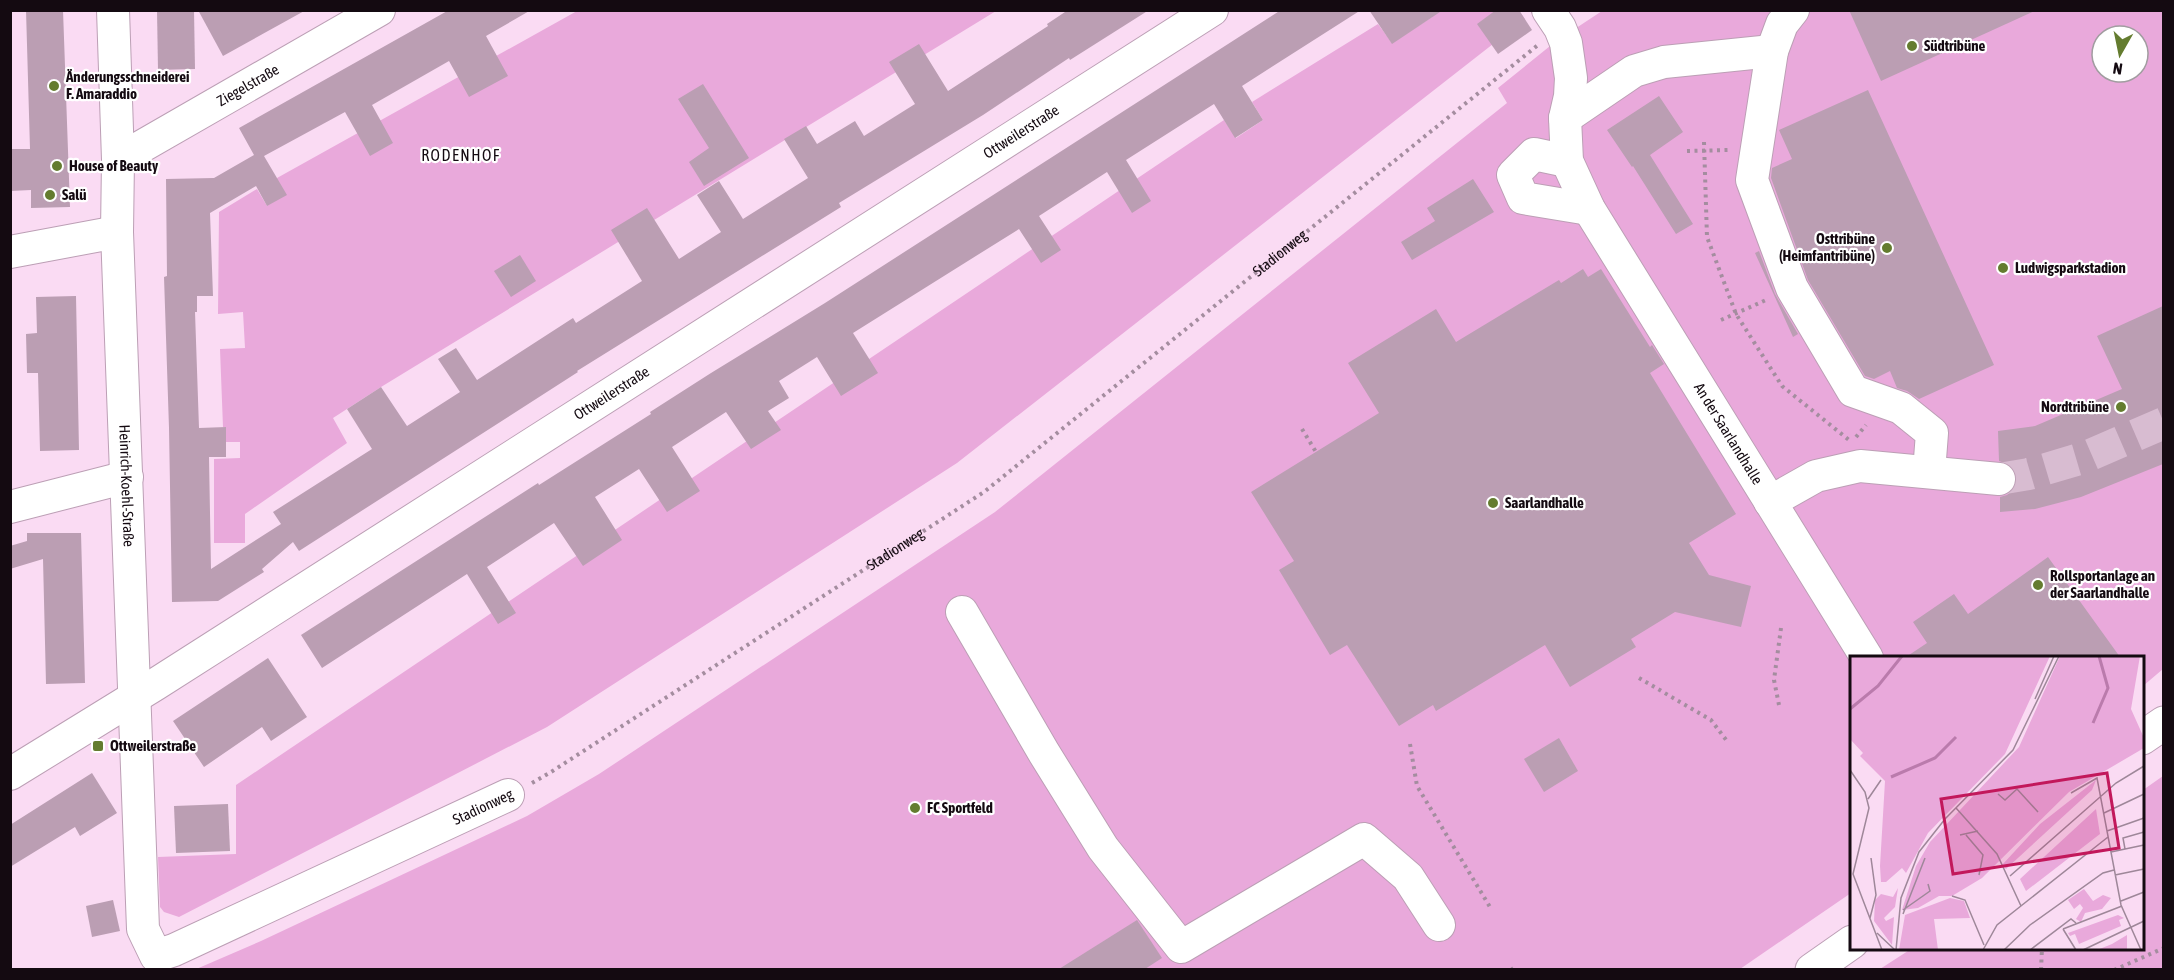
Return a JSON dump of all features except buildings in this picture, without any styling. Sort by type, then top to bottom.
[{"type":"main road","points":[[2144,737],[2163,723]]},
{"type":"main road","points":[[1812,969],[1850,943]]},
{"type":"street","name":"Heinrich-Koehl-Straße","points":[[113,10],[118,160],[117,232],[128,477],[143,929],[156,956]]},
{"type":"street","name":"Ziegelstraße","points":[[118,160],[380,10]]},
{"type":"street","name":"Ottweilerstraße","points":[[10,774],[134,698],[1212,10]]},
{"type":"street","points":[[1793,10],[1782,24],[1772,51],[1752,180],[1792,288],[1853,391],[1901,408],[1932,433],[1929,472]]},
{"type":"street","name":"An der Saarlandhalle","points":[[1554,19],[1566,44],[1571,78],[1565,118],[1567,161],[1589,209],[1866,656]]},
{"type":"street","points":[[1565,118],[1634,71],[1664,62],[1772,51]]},
{"type":"street","points":[[1567,161],[1534,154],[1513,175],[1522,198],[1589,209]]},
{"type":"street","points":[[10,252],[117,232]]},
{"type":"street","points":[[1770,502],[1816,476],[1860,466],[1999,478]]},
{"type":"street","points":[[10,507],[128,477]]},
{"type":"street","points":[[962,612],[1044,753],[1103,848],[1181,947],[1364,839],[1408,877],[1439,924]]},
{"type":"street","name":"Stadionweg","points":[[156,956],[174,950],[508,795]]},
{"type":"path","name":"Stadionweg","points":[[508,795],[551,772],[984,492],[1554,19]]},
{"type":"path","points":[[1704,142],[1707,237],[1736,314],[1782,386],[1854,444]]},
{"type":"path","points":[[1687,151],[1716,150]]},
{"type":"path","points":[[1721,320],[1751,308]]},
{"type":"path","points":[[1302,429],[1316,452]]},
{"type":"path","points":[[1779,705],[1774,680],[1781,628]]},
{"type":"path","points":[[1639,678],[1711,720],[1727,741]]},
{"type":"path","points":[[1410,744],[1417,786],[1490,907]]},
{"type":"path","points":[[2114,969],[2157,953],[2163,948]]},
{"type":"path","points":[[2042,950],[2042,969]]},
{"type":"shaded area","points":[[577,11],[996,11],[333,418],[347,443],[245,514],[245,543],[214,543],[214,459],[240,458],[240,442],[226,442],[226,427],[223,427],[220,349],[245,348],[243,312],[218,314],[219,212],[257,189],[267,206],[277,178]]},
{"type":"shaded area","points":[[1428,11],[1519,11],[1525,19],[957,463],[547,727],[179,917],[164,912],[160,907],[158,857],[236,854],[236,785],[1224,120],[1236,138],[1263,120],[1252,102],[1378,24],[1392,43],[1432,17]]},
{"type":"shaded area","points":[[1602,11],[2163,11],[2163,669],[2144,685],[2144,656],[1850,656],[1850,894],[1740,969],[194,970],[261,941],[527,816],[599,774],[995,512],[1507,103],[1498,88],[1555,42]]},
{"type":"shaded area","points":[[2163,776],[2163,969],[1880,969],[1909,950],[2144,950],[2144,789]]},
{"type":"tunnel","points":[[1999,479],[2029,474],[2083,458],[2164,423]]},
{"type":"place","name":"Südtribüne","points":[[1912,46]]},
{"type":"place","name":"Änderungsschneiderei F. Amaraddio","points":[[54,86]]},
{"type":"place","name":"House of Beauty","points":[[57,166]]},
{"type":"place","name":"Salü","points":[[50,195]]},
{"type":"place","name":"Osttribüne (Heimfantribüne)","points":[[1887,248]]},
{"type":"place","name":"Ludwigsparkstadion","points":[[2003,268]]},
{"type":"place","name":"Nordtribüne","points":[[2121,407]]},
{"type":"place","name":"Saarlandhalle","points":[[1493,503]]},
{"type":"place","name":"Rollsportanlage an der Saarlandhalle","points":[[2038,585]]},
{"type":"place","name":"Ottweilerstraße","points":[[98,746]]},
{"type":"place","name":"FC Sportfeld","points":[[915,808]]},
{"type":"district","name":"RODENHOF","points":[[461,155]]}]
